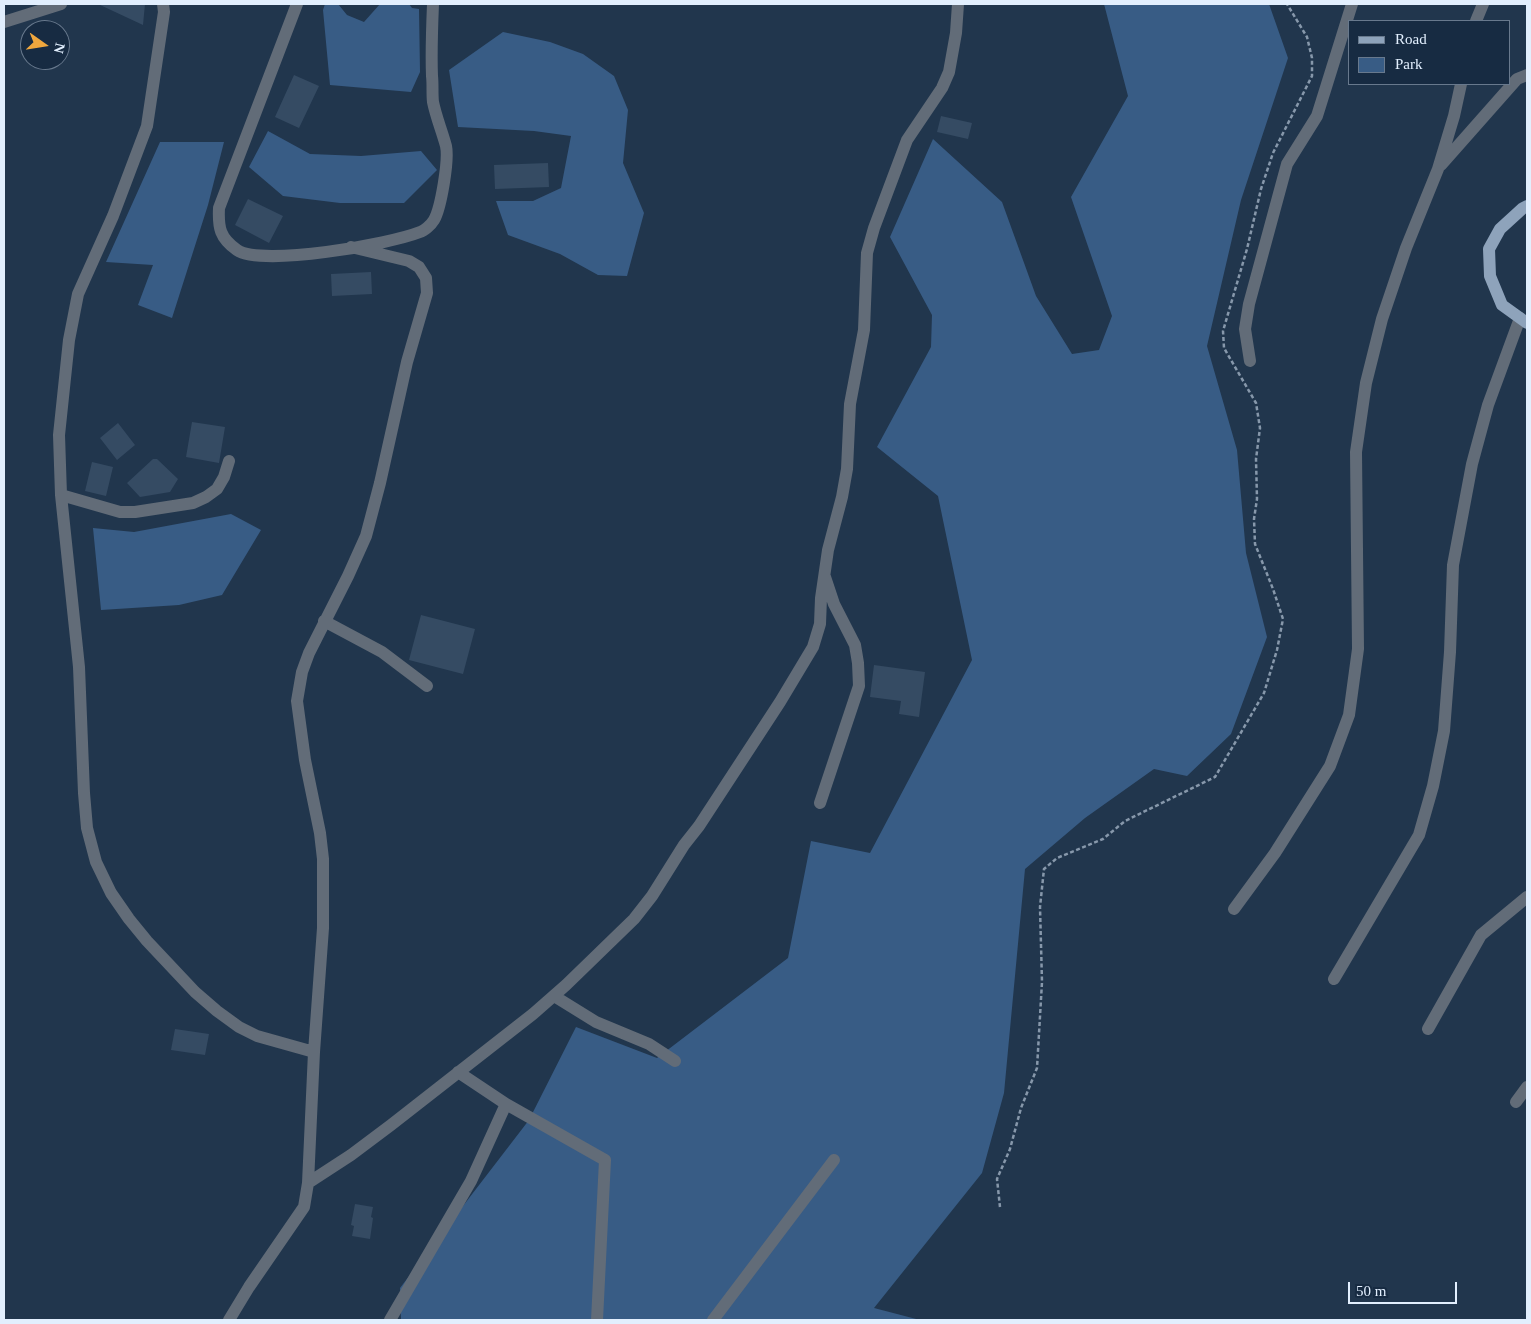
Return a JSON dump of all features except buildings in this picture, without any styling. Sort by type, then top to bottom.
[{"type":"main road","points":[[1524,320],[1502,305],[1490,276],[1489,250],[1500,229],[1527,206]]},
{"type":"street","points":[[4,22],[60,4]]},
{"type":"street","points":[[163,4],[164,12],[147,126],[113,216],[78,294],[69,340],[59,435],[61,495],[79,667],[86,819],[96,862],[111,893],[129,920],[166,963],[202,998],[239,1027],[257,1036],[314,1052]]},
{"type":"street","points":[[297,4],[219,208],[218,226],[225,238],[239,251],[261,257],[312,254],[351,247],[421,232],[433,222],[438,210],[444,180],[446,148],[433,102],[431,46],[433,4]]},
{"type":"street","points":[[308,1183],[351,1155],[533,1014],[634,918],[652,896],[684,845],[699,826],[814,647],[820,624],[824,572],[847,469],[850,404],[864,330],[867,252],[907,140],[942,88],[949,72],[956,33],[958,4]]},
{"type":"street","points":[[1250,361],[1245,329],[1249,304],[1287,164],[1317,116],[1352,4]]},
{"type":"street","points":[[1476,20],[1483,4]]},
{"type":"street","points":[[1438,169],[1518,77]]},
{"type":"street","points":[[1234,908],[1275,853],[1330,766],[1349,715],[1358,649],[1356,452],[1366,383],[1382,319],[1402,257],[1438,169],[1454,116],[1461,85]]},
{"type":"street","points":[[229,1320],[249,1287],[304,1207],[308,1183],[314,1052],[323,928],[323,859],[320,833],[304,760],[297,701],[302,672],[324,621],[348,576],[366,536],[407,362],[427,293],[426,278],[419,267],[409,261],[351,247]]},
{"type":"street","points":[[1334,979],[1419,836],[1433,786],[1444,731],[1450,652],[1453,565],[1472,464],[1488,405],[1524,320]]},
{"type":"street","points":[[61,495],[120,512],[135,512],[194,503],[206,498],[217,489],[224,477],[229,461]]},
{"type":"street","points":[[820,803],[859,686],[855,645],[834,604],[824,572]]},
{"type":"street","points":[[324,621],[382,652],[427,686]]},
{"type":"street","points":[[1428,1029],[1481,935],[1527,896]]},
{"type":"street","points":[[554,996],[596,1022],[649,1044],[674,1061]]},
{"type":"street","points":[[458,1072],[506,1104],[605,1160],[597,1320]]},
{"type":"street","points":[[1516,1102],[1527,1087]]},
{"type":"street","points":[[390,1320],[471,1181],[506,1104]]},
{"type":"street","points":[[713,1320],[834,1160]]},
{"type":"path","points":[[1000,1207],[997,1179],[1010,1149],[1021,1108],[1037,1068],[1042,982],[1040,907],[1044,869],[1057,858],[1103,839],[1125,821],[1215,777],[1264,693],[1277,650],[1283,618],[1255,544],[1256,459],[1260,428],[1256,403],[1224,348],[1223,331],[1247,249],[1261,189],[1273,153],[1312,76],[1312,58],[1308,37],[1287,4]]},
{"type":"green space","points":[[325,4],[338,4],[347,15],[364,22],[380,4],[409,4],[412,8],[419,9],[420,72],[411,92],[330,85],[323,10]]},
{"type":"green space","points":[[1104,4],[1269,4],[1288,58],[1241,200],[1207,346],[1237,450],[1246,553],[1267,637],[1231,734],[1187,776],[1154,769],[1085,818],[1025,869],[1004,1093],[982,1173],[874,1308],[920,1320],[401,1320],[400,1288],[529,1120],[576,1027],[657,1058],[788,958],[811,841],[870,853],[972,660],[938,496],[877,447],[931,347],[932,315],[890,237],[933,139],[1002,202],[1036,296],[1072,354],[1099,350],[1112,316],[1071,197],[1128,96]]},
{"type":"green space","points":[[503,32],[550,42],[583,54],[614,76],[628,110],[623,163],[644,213],[627,276],[598,275],[560,254],[508,235],[496,201],[533,201],[561,188],[571,136],[534,131],[458,127],[449,70]]},
{"type":"green space","points":[[268,131],[310,154],[361,156],[421,151],[437,170],[404,203],[340,203],[283,196],[249,167]]},
{"type":"green space","points":[[160,142],[224,142],[208,205],[172,318],[138,305],[153,265],[106,262]]},
{"type":"green space","points":[[231,514],[261,530],[222,595],[179,605],[101,610],[93,528],[134,532]]}]
